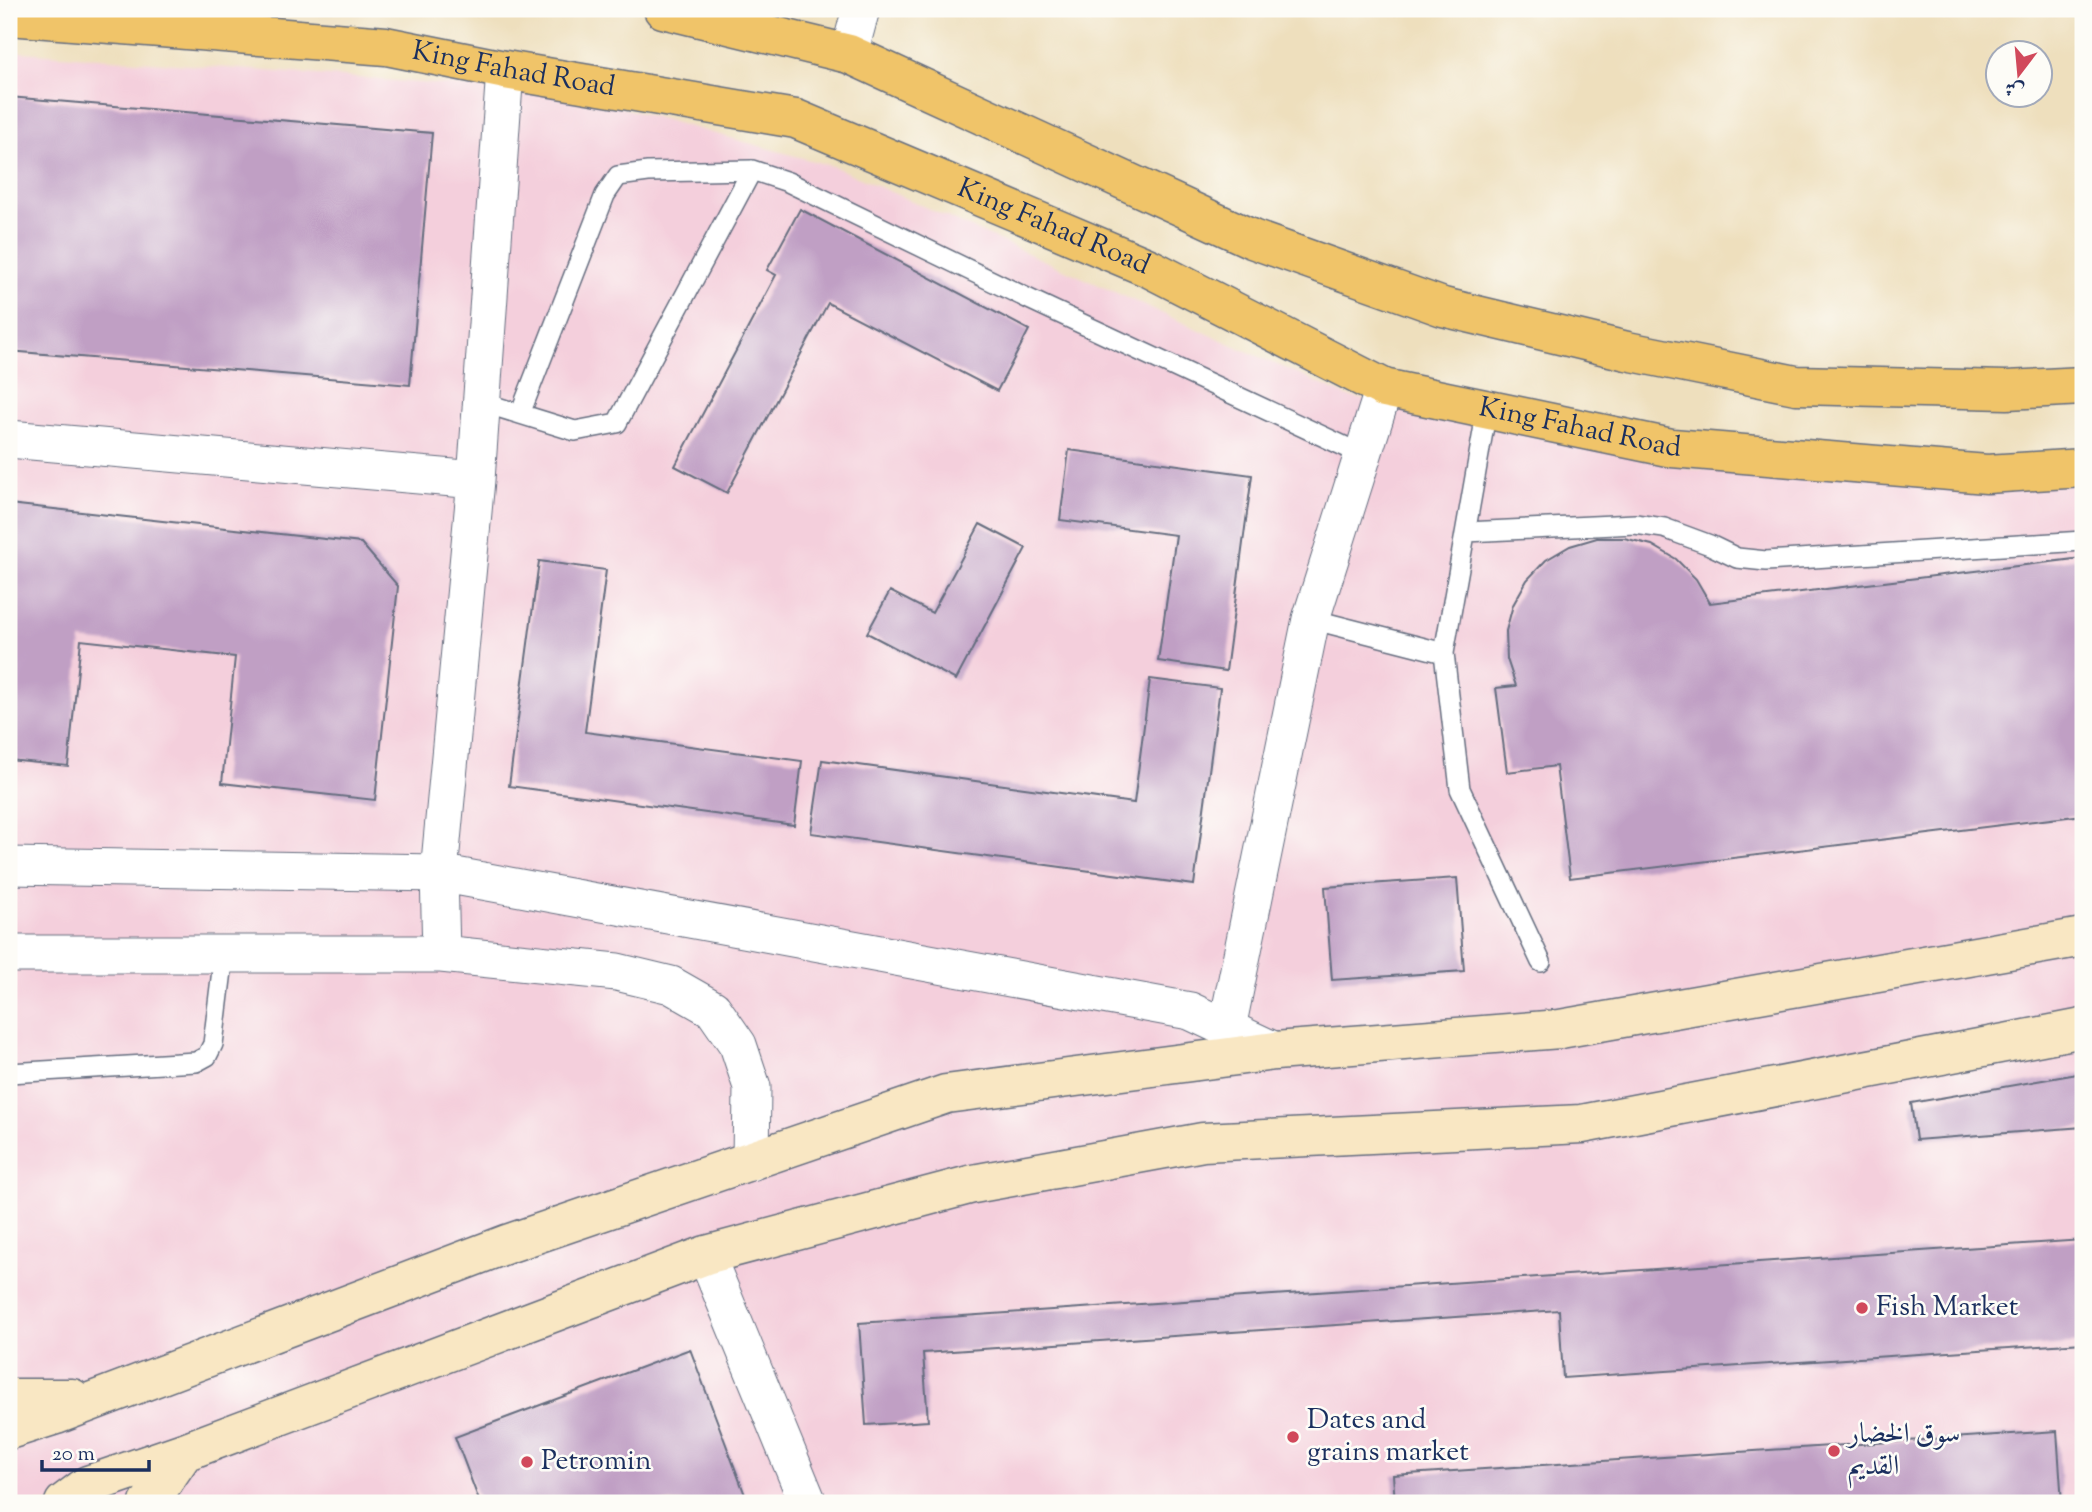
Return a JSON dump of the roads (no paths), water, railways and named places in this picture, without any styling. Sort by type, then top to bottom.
[{"type":"main road","points":[[663,9],[849,54],[1252,239],[1443,307],[1628,351],[1796,385],[2007,390],[2083,386]]},
{"type":"main road","name":"King Fahad Road","points":[[9,16],[386,46],[505,70],[796,119],[1149,268],[1384,388],[1672,448],[1987,474],[2083,468]]},
{"type":"main road","points":[[9,1430],[507,1244],[946,1094],[1275,1051],[1560,1029],[2083,937]]},
{"type":"main road","points":[[64,1503],[88,1485],[184,1452],[706,1255],[973,1184],[1203,1142],[1582,1124],[2083,1028]]},
{"type":"main road","points":[[9,1398],[103,1397]]},
{"type":"main road","points":[[149,1503],[184,1452]]},
{"type":"street","points":[[849,54],[861,9]]},
{"type":"street","points":[[440,954],[439,873],[476,480],[505,70]]},
{"type":"street","points":[[1227,1028],[1311,619],[1384,388]]},
{"type":"street","points":[[9,439],[476,480]]},
{"type":"street","points":[[9,866],[439,873],[1190,1011],[1275,1051]]},
{"type":"street","points":[[9,954],[440,954],[617,972],[671,985],[713,1009],[738,1045],[752,1087],[751,1161]]},
{"type":"street","points":[[706,1255],[808,1503]]},
{"type":"lane","points":[[481,402],[575,432],[617,423],[752,170]]},
{"type":"lane","points":[[520,414],[605,195],[618,176],[648,172],[752,170],[788,182],[1031,300],[1363,455]]},
{"type":"lane","points":[[1487,409],[1444,653],[1460,789],[1541,962]]},
{"type":"lane","points":[[1465,532],[1635,524],[1664,528],[1737,558],[1766,561],[2083,541]]},
{"type":"lane","points":[[1311,619],[1444,653]]},
{"type":"lane","points":[[9,1073],[196,1062],[207,1056],[213,1044],[224,954]]},
{"type":"place","name":"Fish Market","points":[[1862,1308]]},
{"type":"place","name":"Dates and grains market","points":[[1293,1437]]},
{"type":"place","name":"سوق الخضار القديم","points":[[1834,1451]]},
{"type":"place","name":"Petromin","points":[[527,1462]]}]
